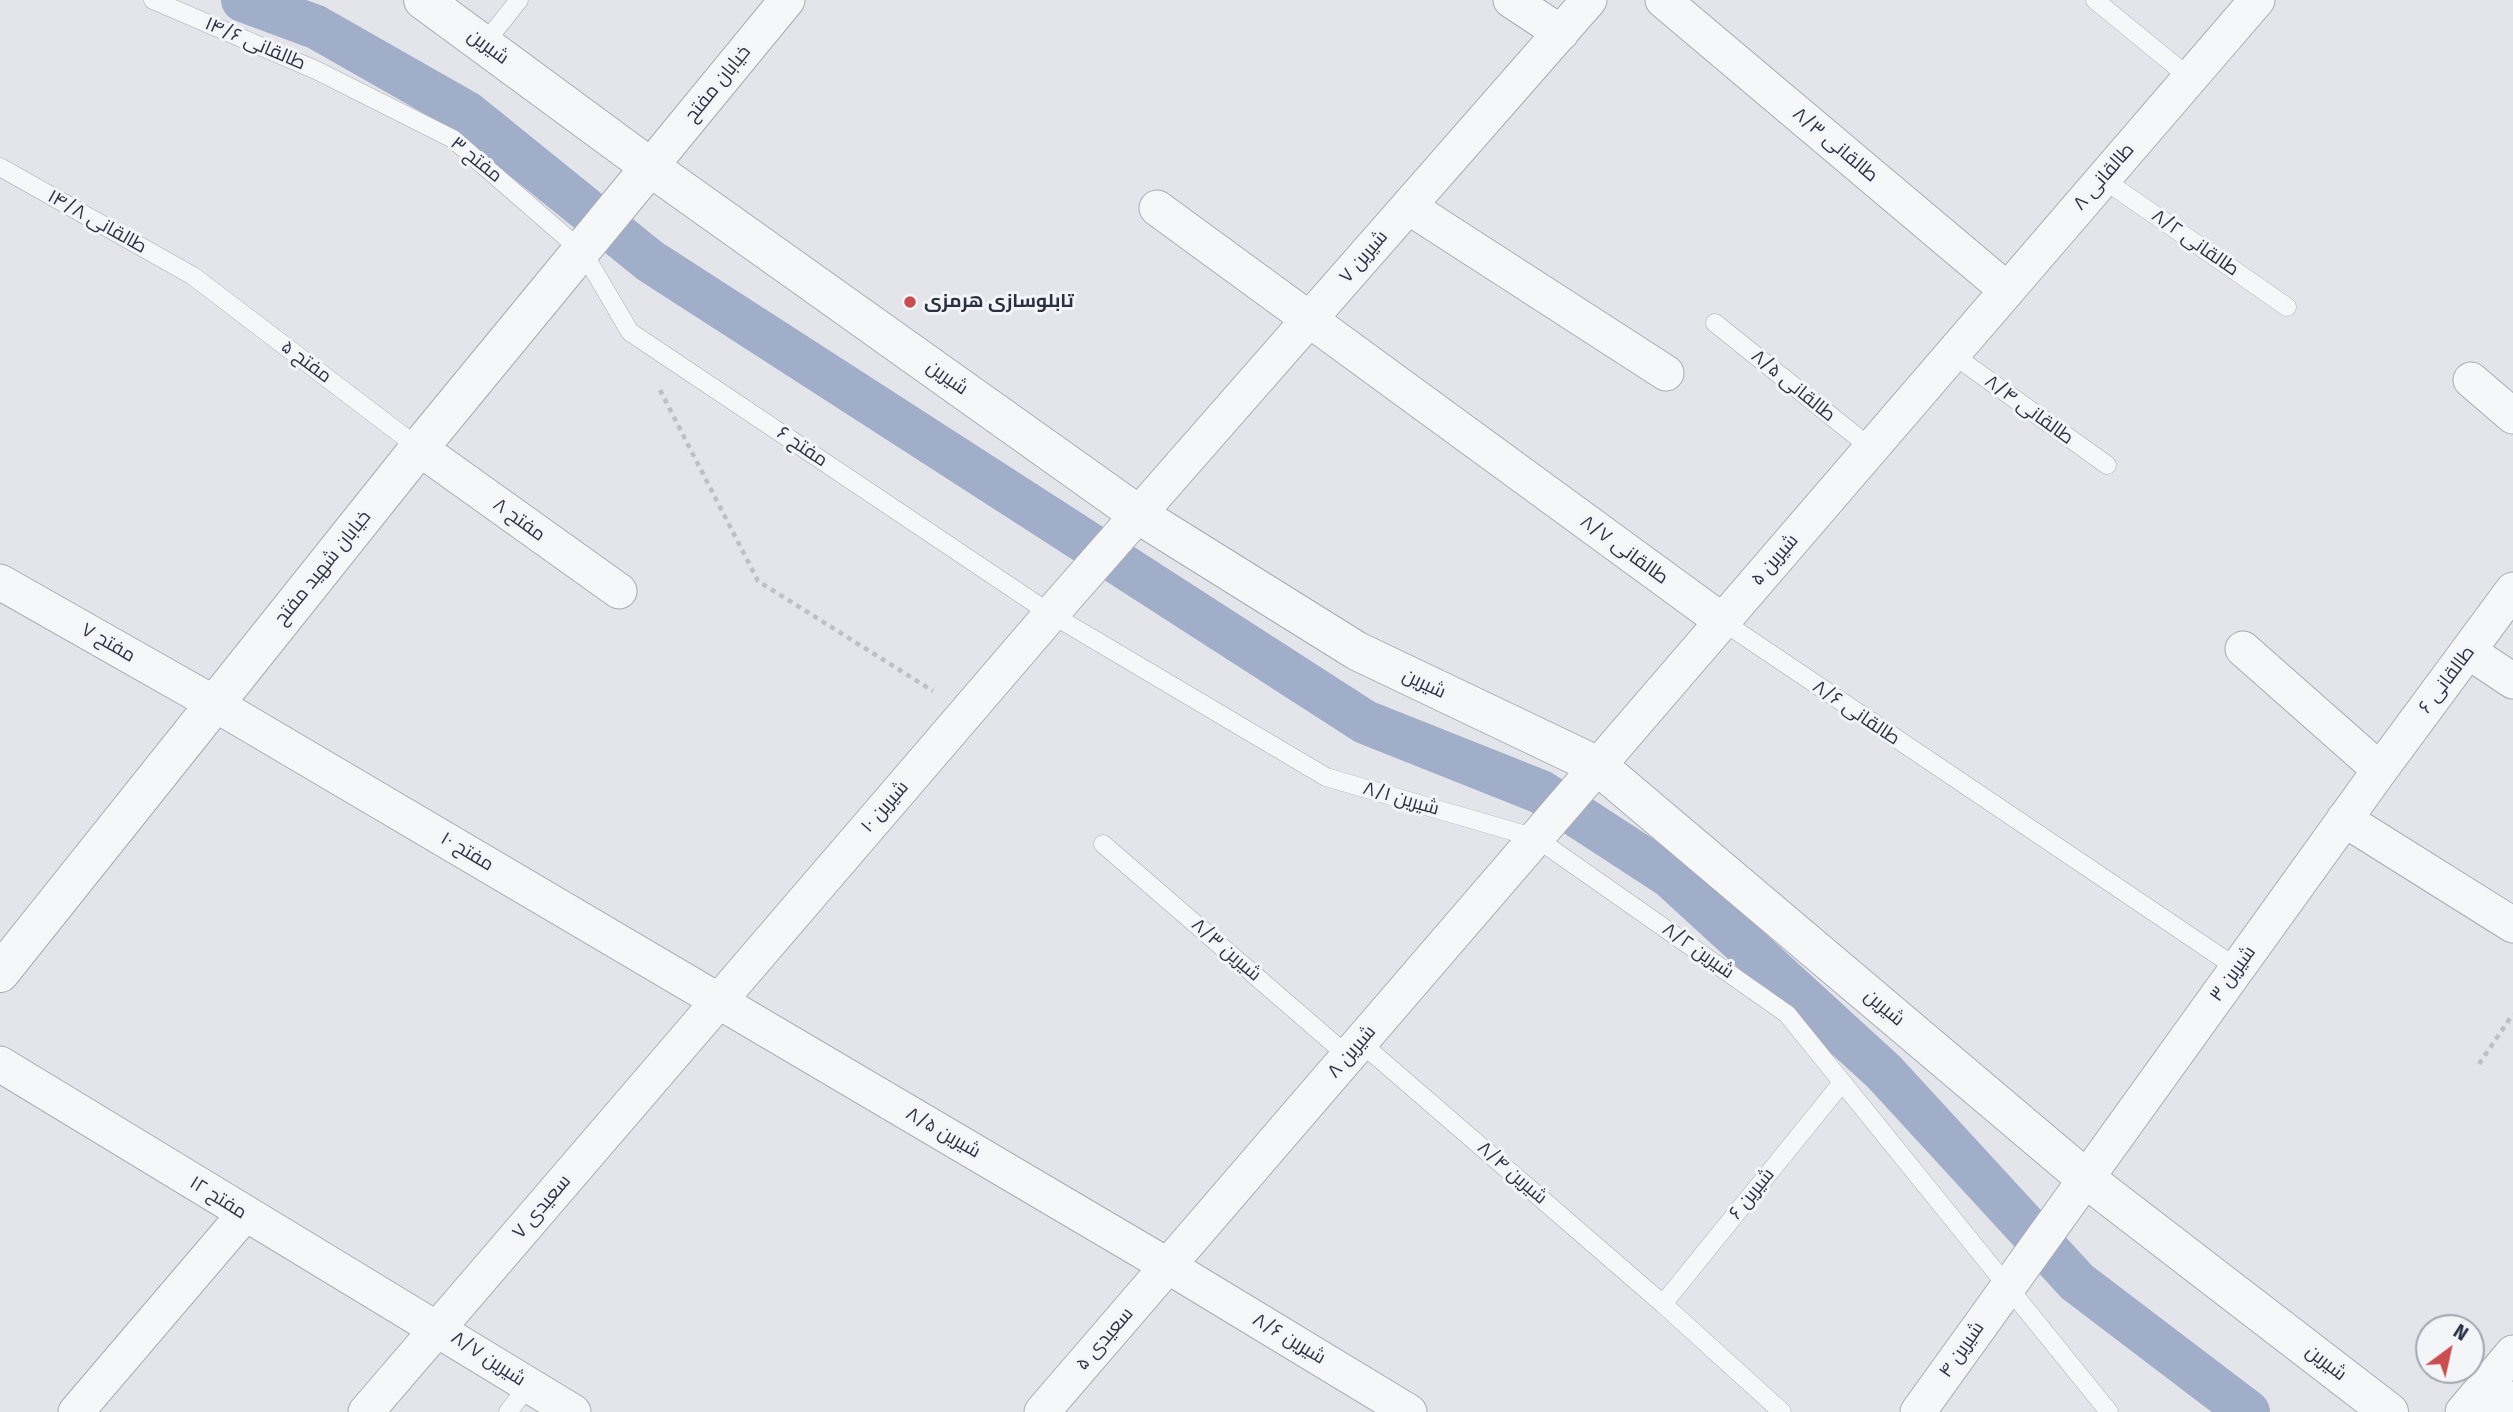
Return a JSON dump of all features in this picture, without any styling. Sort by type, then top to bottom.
[{"type":"street","name":"شیرین","points":[[423,0],[650,167],[1139,515],[1357,651],[1598,766],[2085,1178],[2389,1412]]},
{"type":"street","name":"خیابان مفتح","points":[[650,167],[787,0]]},
{"type":"street","points":[[1511,0],[1561,33]]},
{"type":"street","name":"شیرین ۷","points":[[1051,614],[1589,0]]},
{"type":"street","name":"طالقانی ۸/۳","points":[[1663,0],[2007,290]]},
{"type":"street","name":"طالقانی ۸","points":[[1952,354],[2257,0]]},
{"type":"street","name":"خیابان شهید مفتح","points":[[0,974],[419,448],[583,252],[650,167]]},
{"type":"street","points":[[1409,206],[1666,373]]},
{"type":"street","name":"طالقانی ۸/۷","points":[[1157,208],[1722,621]]},
{"type":"street","name":"شیرین ۵","points":[[1598,766],[1952,354]]},
{"type":"street","points":[[2471,380],[2513,416]]},
{"type":"street","name":"مفتح ۸","points":[[419,448],[619,592]]},
{"type":"street","name":"مفتح ۷","points":[[0,582],[215,704]]},
{"type":"street","name":"طالقانی ۶","points":[[2380,770],[2513,590]]},
{"type":"street","name":"شیرین ۱۰","points":[[718,1001],[1051,614]]},
{"type":"street","points":[[2243,649],[2380,770]]},
{"type":"street","points":[[2468,651],[2513,681]]},
{"type":"street","name":"مفتح ۱۰","points":[[215,704],[718,1001]]},
{"type":"street","name":"شیرین ۸","points":[[1168,1266],[1598,766]]},
{"type":"street","name":"شیرین ۳","points":[[2006,1288],[2380,770]]},
{"type":"street","points":[[2344,819],[2513,925]]},
{"type":"street","name":"شیرین ۸/۵","points":[[718,1001],[1168,1266]]},
{"type":"street","name":"سعیدی ۷","points":[[366,1412],[718,1001]]},
{"type":"street","name":"مفتح ۱۲","points":[[0,1064],[244,1215],[438,1328]]},
{"type":"street","points":[[76,1412],[244,1215]]},
{"type":"street","name":"سعیدی ۵","points":[[1042,1412],[1168,1266]]},
{"type":"street","name":"شیرین ۸/۶","points":[[1168,1266],[1409,1412]]},
{"type":"street","name":"شیرین ۴","points":[[1919,1412],[2006,1288]]},
{"type":"street","name":"شیرین ۸/۷","points":[[438,1328],[518,1399],[573,1412]]},
{"type":"street","points":[[2463,1412],[2513,1353]]},
{"type":"street","points":[[2492,1412],[2513,1399]]},
{"type":"lane","name":"طالقانی ۱۴/۶","points":[[153,0],[318,71]]},
{"type":"lane","points":[[484,44],[519,0]]},
{"type":"lane","points":[[2095,0],[2190,78]]},
{"type":"lane","name":"مفتح ۳","points":[[318,71],[453,139],[583,252]]},
{"type":"lane","name":"طالقانی ۱۴/۸","points":[[0,167],[193,276]]},
{"type":"lane","name":"طالقانی ۸/۲","points":[[2103,179],[2287,307]]},
{"type":"lane","name":"مفتح ۶","points":[[583,252],[630,332],[1051,614],[1273,746]]},
{"type":"lane","name":"مفتح ۵","points":[[193,276],[419,448]]},
{"type":"lane","name":"طالقانی ۸/۵","points":[[1715,323],[1871,448]]},
{"type":"lane","name":"طالقانی ۸/۴","points":[[1952,354],[2106,465]]},
{"type":"lane","name":"طالقانی ۸/۶","points":[[1722,621],[1991,805],[2237,968]]},
{"type":"lane","name":"شیرین ۸/۱","points":[[1273,746],[1326,777],[1536,838]]},
{"type":"lane","name":"شیرین ۸/۲","points":[[1536,838],[1787,1014],[2109,1412]]},
{"type":"lane","name":"شیرین ۸/۳","points":[[1103,844],[1354,1049]]},
{"type":"lane","name":"شیرین ۸/۴","points":[[1354,1049],[1663,1304],[1782,1412]]},
{"type":"lane","name":"شیرین ۶","points":[[1663,1304],[1841,1084]]},
{"type":"path","points":[[630,332],[758,581],[967,712]]},
{"type":"path","points":[[2480,1064],[2513,1014]]},
{"type":"waterway","points":[[243,0],[316,27],[467,113],[650,261],[1365,722],[1541,792],[1670,876],[1884,1072],[2077,1282],[2248,1412]]},
{"type":"place","name":"تابلوسازی هرمزی","points":[[910,302]]}]
